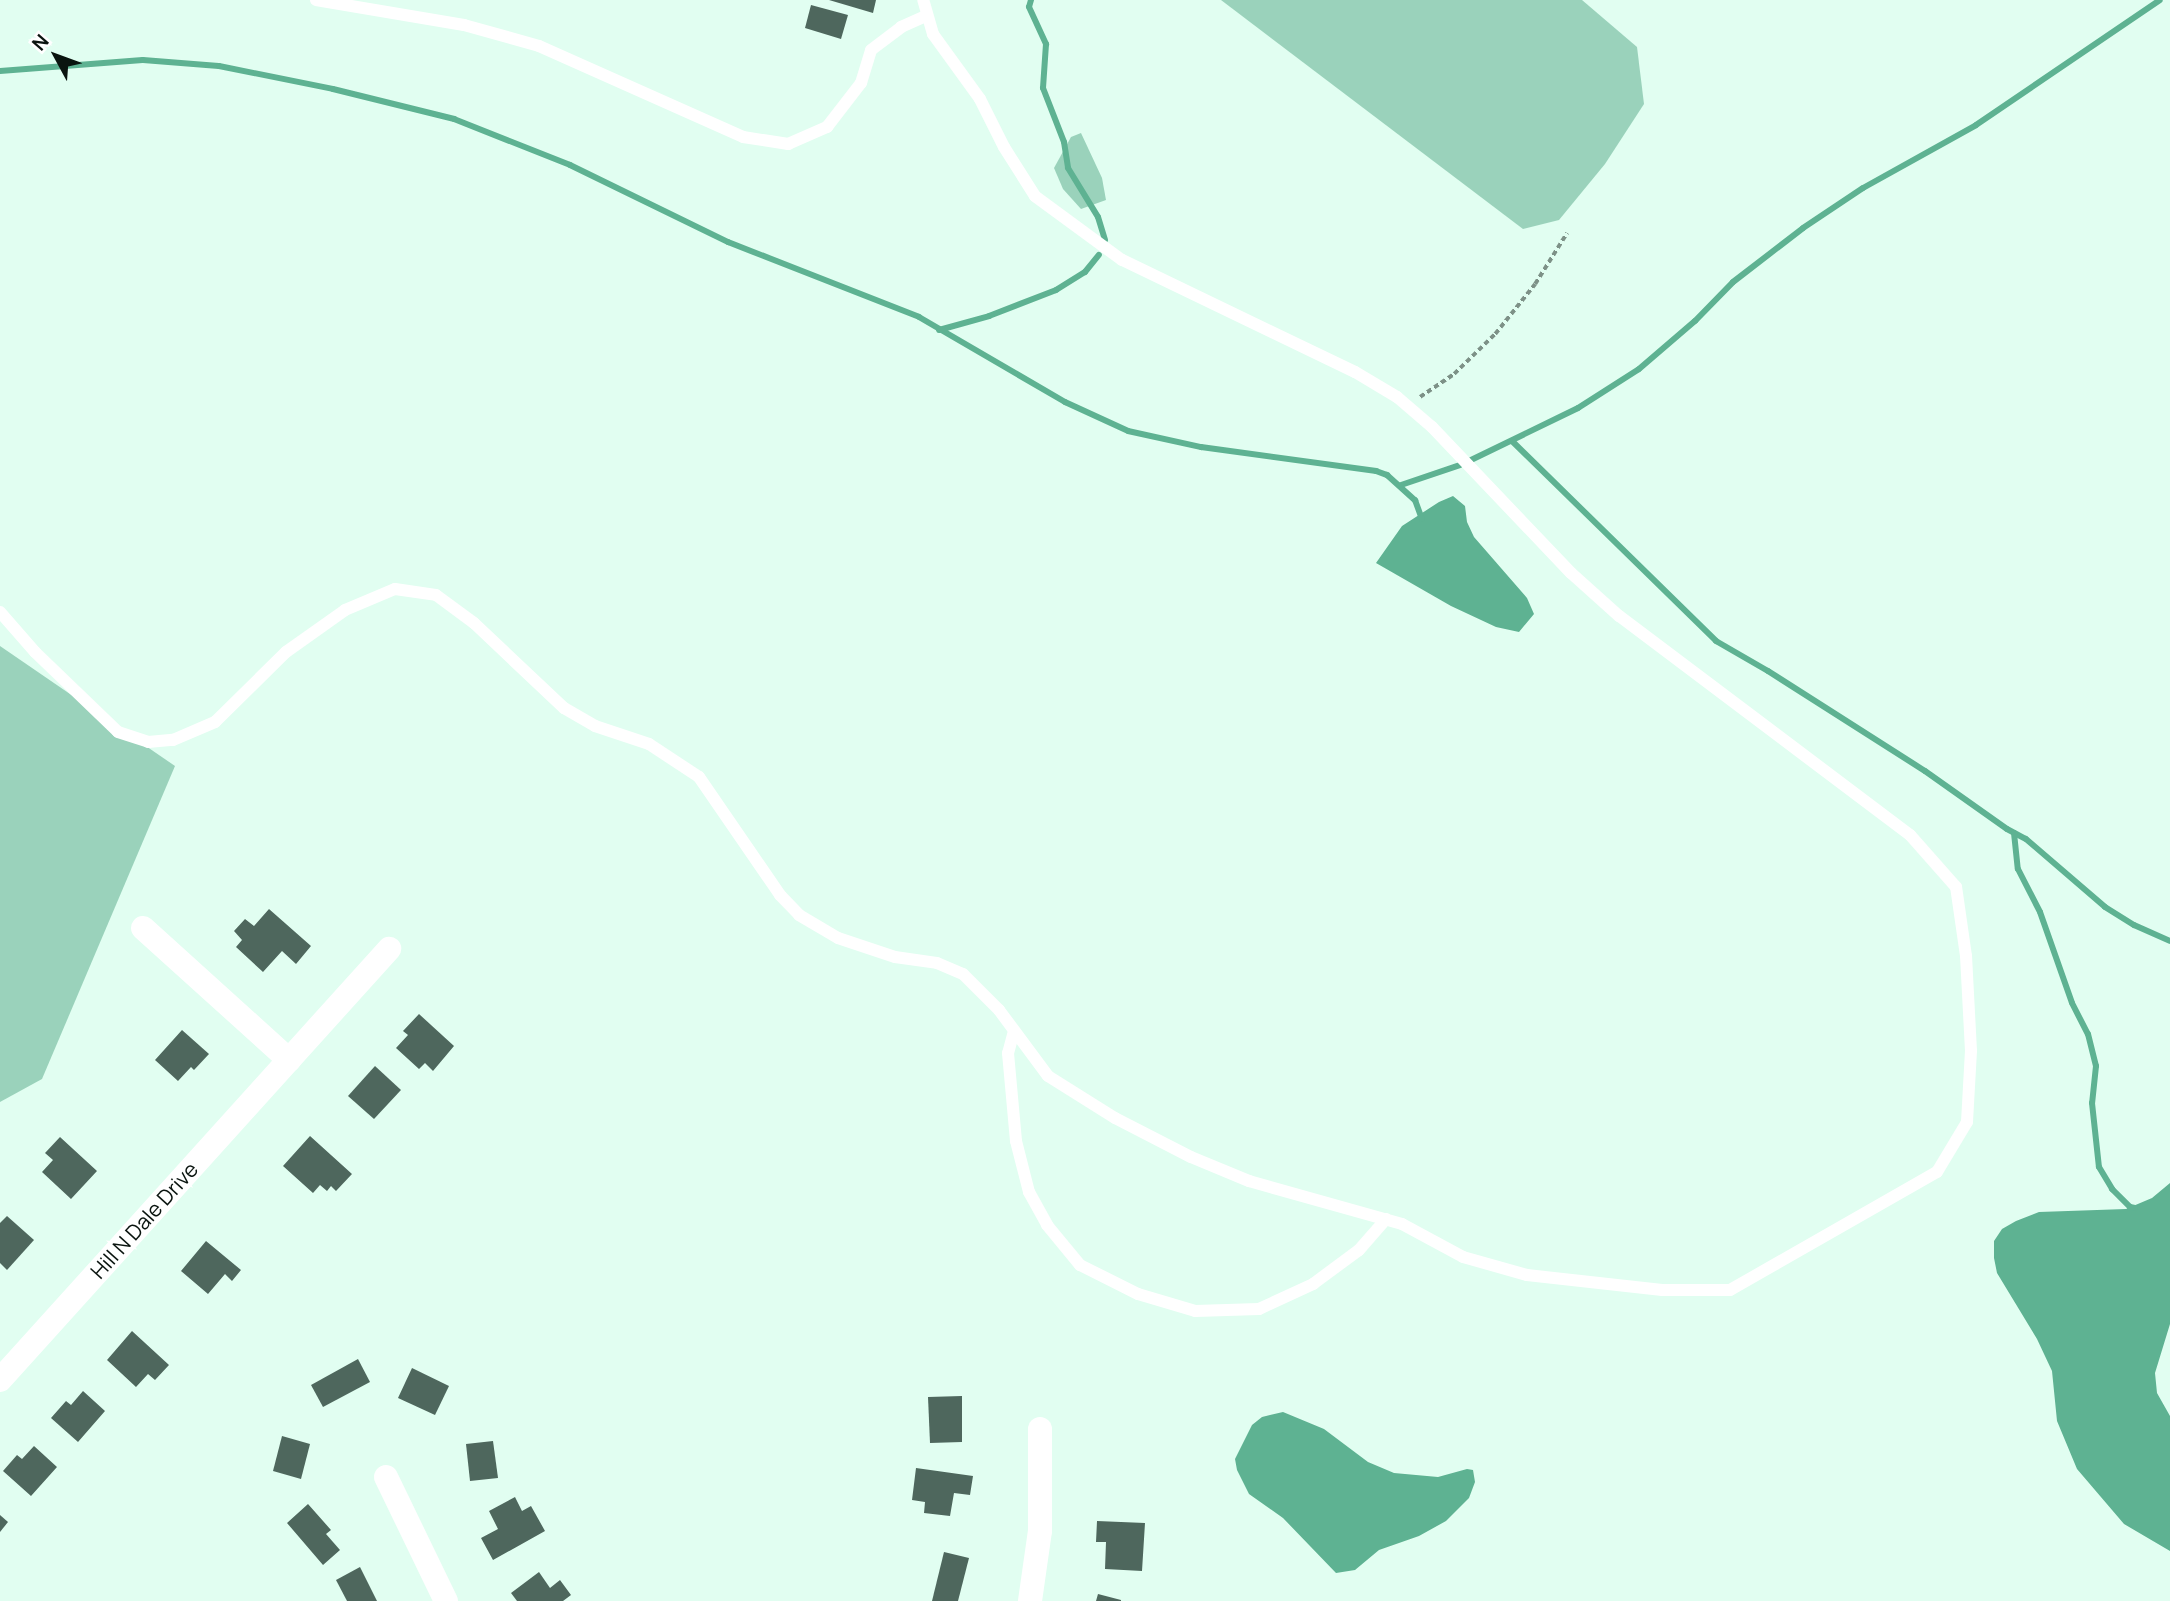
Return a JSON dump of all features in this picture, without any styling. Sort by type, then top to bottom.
[{"type":"street","points":[[143,928],[289,1060]]},
{"type":"street","name":"Hill N Dale Drive","points":[[0,1380],[389,949]]},
{"type":"street","points":[[1030,1601],[1040,1531],[1040,1429]]},
{"type":"street","points":[[386,1477],[446,1601]]},
{"type":"lane","points":[[316,0],[464,25],[539,46],[743,137],[788,144],[827,127],[860,83],[871,50],[901,27],[926,16]]},
{"type":"lane","points":[[0,612],[35,652],[118,732],[148,742],[173,740],[215,722],[286,652],[345,610],[395,589],[436,595],[474,623],[564,708],[595,726],[649,744],[699,777],[780,895],[799,915],[838,938],[895,957],[937,963],[963,974],[999,1010],[1048,1076],[1115,1118],[1191,1157],[1249,1181],[1386,1220],[1463,1257],[1527,1275],[1662,1290],[1730,1290],[1937,1172],[1967,1122],[1971,1051],[1966,956],[1956,887],[1910,835],[1619,616],[1571,573],[1459,455],[1407,405],[1355,372],[1122,260],[1035,196],[966,78],[933,34],[923,0]]},
{"type":"lane","points":[[1014,1031],[1009,1053],[1016,1141],[1029,1192],[1047,1225],[1080,1265],[1138,1294],[1195,1311],[1259,1309],[1313,1284],[1359,1250],[1386,1220]]},
{"type":"path","points":[[1407,405],[1454,374],[1495,334],[1535,284],[1567,233]]},
{"type":"shaded area","points":[[1221,0],[1582,0],[1637,47],[1644,104],[1605,164],[1559,220],[1523,229]]},
{"type":"shaded area","points":[[1081,133],[1102,178],[1106,200],[1081,209],[1063,189],[1054,168],[1071,137]]},
{"type":"shaded area","points":[[1453,496],[1465,506],[1467,522],[1474,537],[1527,598],[1534,614],[1519,632],[1496,627],[1451,606],[1376,563],[1402,526]]},
{"type":"shaded area","points":[[0,646],[175,766],[42,1079],[0,1102]]},
{"type":"shaded area","points":[[2170,1183],[2170,1324],[2155,1373],[2157,1393],[2170,1416],[2170,1551],[2124,1524],[2077,1469],[2057,1421],[2052,1371],[2037,1339],[1997,1273],[1994,1241],[2002,1229],[2039,1212],[2126,1209],[2152,1198]]},
{"type":"shaded area","points":[[1283,1412],[1324,1429],[1368,1462],[1394,1473],[1438,1477],[1467,1469],[1473,1470],[1475,1482],[1469,1498],[1446,1521],[1419,1536],[1379,1550],[1355,1570],[1336,1573],[1283,1518],[1249,1494],[1237,1470],[1235,1459],[1252,1425],[1262,1417]]},
{"type":"building","points":[[829,0],[876,0],[873,13]]},
{"type":"building","points":[[811,5],[848,15],[841,39],[805,28]]},
{"type":"building","points":[[269,909],[311,946],[296,964],[282,951],[263,972],[236,947],[242,940],[234,931],[245,919],[254,926]]},
{"type":"building","points":[[419,1014],[454,1046],[433,1071],[425,1063],[419,1069],[396,1048],[408,1035],[403,1031]]},
{"type":"building","points":[[182,1030],[209,1054],[194,1070],[191,1067],[178,1081],[155,1060]]},
{"type":"building","points":[[375,1066],[401,1090],[374,1119],[348,1096]]},
{"type":"building","points":[[310,1136],[352,1174],[336,1191],[331,1186],[327,1191],[320,1185],[313,1193],[283,1166]]},
{"type":"building","points":[[60,1137],[97,1171],[71,1199],[42,1172],[53,1160],[45,1153]]},
{"type":"building","points":[[7,1216],[34,1240],[7,1270],[0,1263],[0,1223]]},
{"type":"building","points":[[206,1241],[241,1270],[232,1281],[225,1274],[208,1294],[181,1271]]},
{"type":"building","points":[[132,1331],[169,1365],[155,1380],[148,1374],[136,1387],[107,1360]]},
{"type":"building","points":[[358,1359],[370,1382],[323,1407],[311,1385]]},
{"type":"building","points":[[412,1368],[449,1386],[435,1415],[398,1398]]},
{"type":"building","points":[[83,1391],[105,1411],[78,1442],[51,1418],[66,1401],[71,1405]]},
{"type":"building","points":[[962,1396],[962,1442],[930,1443],[928,1397]]},
{"type":"building","points":[[282,1436],[310,1444],[301,1479],[273,1471]]},
{"type":"building","points":[[493,1441],[498,1478],[470,1481],[466,1444]]},
{"type":"building","points":[[34,1446],[57,1467],[31,1496],[3,1471],[17,1455],[22,1459]]},
{"type":"building","points":[[916,1468],[973,1476],[970,1495],[954,1493],[950,1516],[924,1513],[925,1502],[912,1500]]},
{"type":"building","points":[[515,1497],[522,1511],[531,1506],[545,1531],[493,1560],[481,1538],[498,1529],[489,1511]]},
{"type":"building","points":[[308,1504],[331,1530],[326,1534],[340,1550],[323,1565],[287,1523]]},
{"type":"building","points":[[0,1515],[8,1522],[0,1532]]},
{"type":"building","points":[[1097,1521],[1145,1523],[1142,1571],[1105,1569],[1106,1542],[1096,1542]]},
{"type":"building","points":[[944,1552],[969,1558],[958,1601],[932,1601]]},
{"type":"building","points":[[360,1567],[377,1601],[347,1601],[336,1580]]},
{"type":"building","points":[[539,1572],[550,1588],[560,1580],[571,1595],[563,1601],[517,1601],[511,1593]]},
{"type":"building","points":[[1098,1594],[1121,1600],[1121,1601],[1096,1601]]},
{"type":"waterway","points":[[1031,0],[1029,7],[1046,44],[1043,88],[1064,142],[1068,168],[1098,217],[1105,240]]},
{"type":"waterway","points":[[1471,460],[1578,408],[1639,369],[1695,321],[1733,282],[1803,228],[1863,188],[1976,125],[2160,0]]},
{"type":"waterway","points":[[0,71],[143,60],[219,66],[333,89],[454,119],[570,165],[728,242],[919,317],[1065,402],[1128,431],[1201,447],[1376,471],[1387,475],[1415,500],[1422,519]]},
{"type":"waterway","points":[[939,330],[989,316],[1056,290],[1085,272],[1099,255]]},
{"type":"waterway","points":[[1512,441],[1716,641],[1925,771],[2007,829],[2026,839],[2105,907],[2134,925],[2170,941]]},
{"type":"waterway","points":[[1401,485],[1460,465]]},
{"type":"waterway","points":[[2014,833],[2018,869],[2040,912],[2072,1003],[2088,1034],[2096,1066],[2092,1103],[2099,1167],[2112,1189],[2130,1207],[2135,1208]]}]
